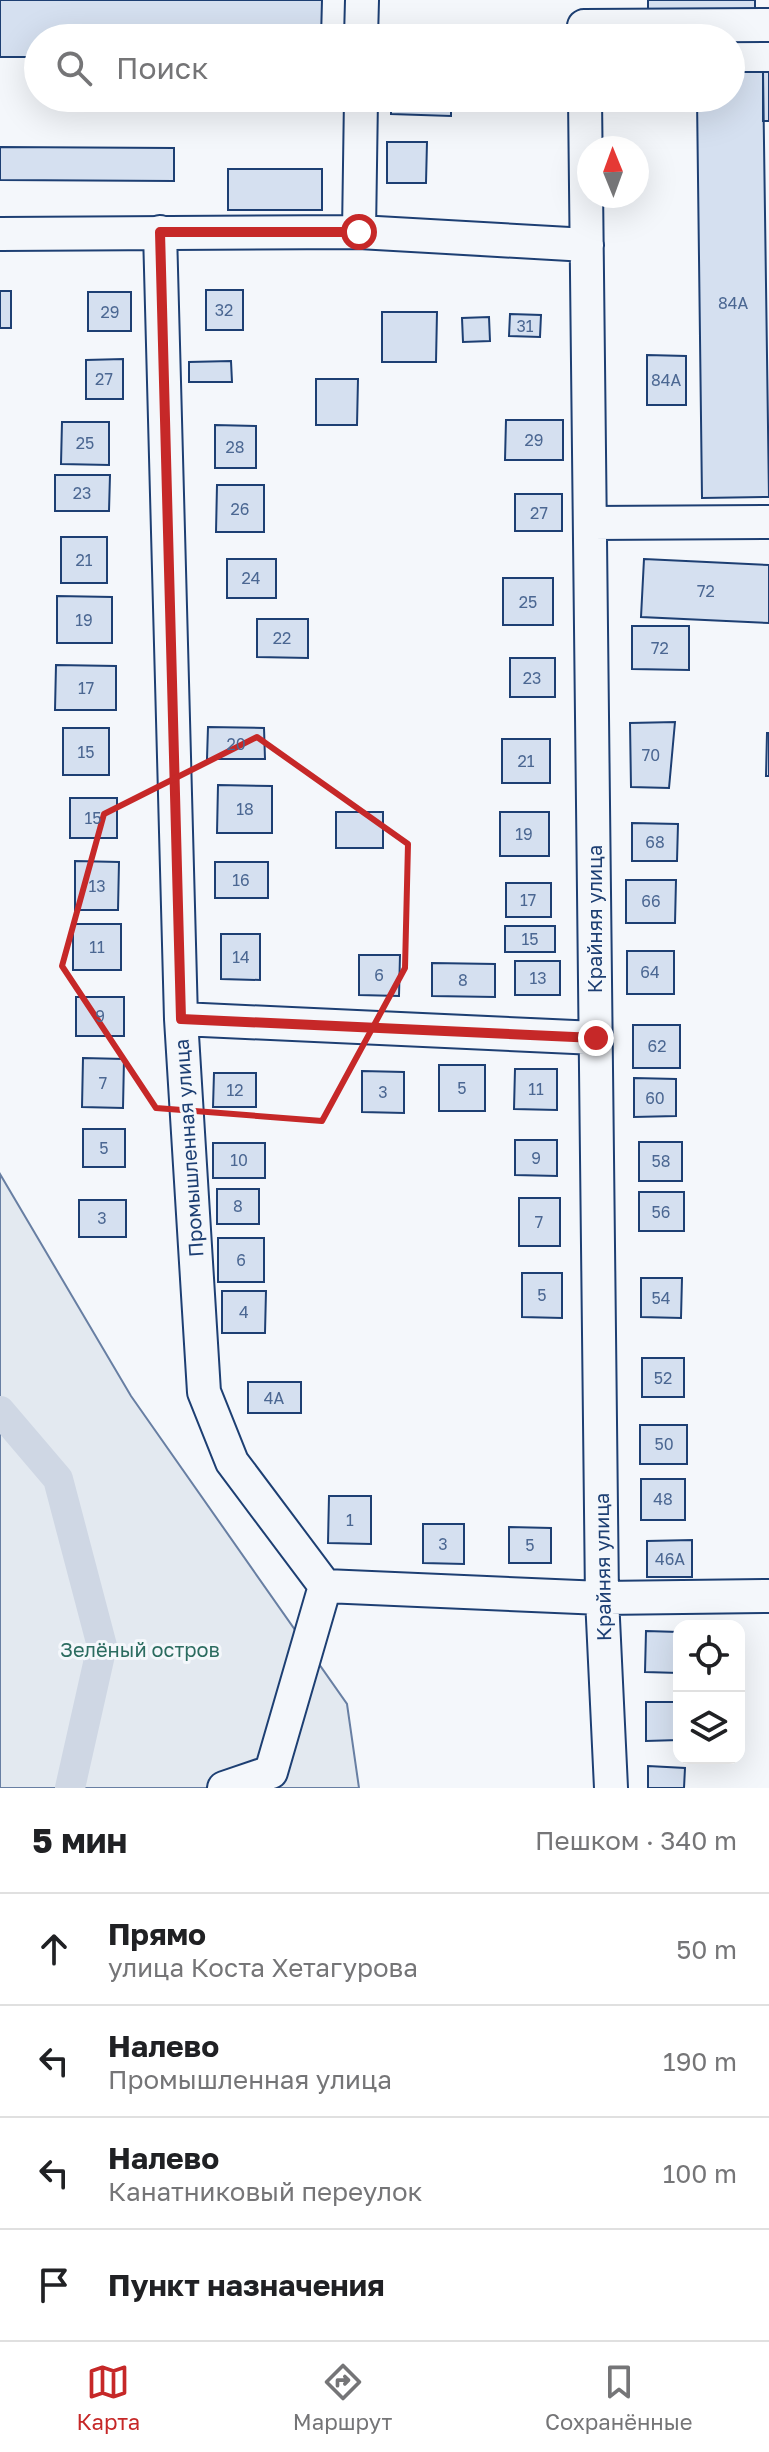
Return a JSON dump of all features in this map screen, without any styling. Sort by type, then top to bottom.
[{"type":"street","points":[[361,24],[362,0]]},
{"type":"street","points":[[584,21],[723,24]]},
{"type":"street","points":[[745,24],[769,25]]},
{"type":"street","points":[[359,232],[361,112]]},
{"type":"street","name":"Крайняя улица","points":[[585,112],[602,1598],[611,1788]]},
{"type":"street","name":"Промышленная улица","points":[[160,232],[181,1019],[204,1392],[232,1462],[325,1586]]},
{"type":"street","points":[[0,234],[359,232],[587,245]]},
{"type":"street","points":[[592,523],[769,522]]},
{"type":"street","points":[[181,1019],[596,1038]]},
{"type":"street","points":[[224,1788],[271,1772],[325,1586],[602,1598],[769,1596]]},
{"type":"highlighted area","points":[[257,737],[408,844],[405,968],[322,1121],[156,1108],[62,966],[104,814]]},
{"type":"green space","name":"Зелёный остров","points":[[0,1174],[131,1396],[347,1704],[359,1788],[0,1788]]},
{"type":"building","points":[[0,0],[322,0],[321,24],[24,24],[24,57],[0,57]]},
{"type":"building","points":[[648,0],[755,0],[755,13],[648,12]]},
{"type":"building","points":[[745,72],[763,72],[769,497],[702,498],[697,112],[745,112]]},
{"type":"building","points":[[763,72],[769,72],[769,121],[763,121]]},
{"type":"building","points":[[451,112],[451,116],[391,114]]},
{"type":"building","points":[[387,142],[427,142],[426,183],[387,183]]},
{"type":"building","points":[[0,147],[174,148],[174,181],[0,180]]},
{"type":"building","points":[[228,169],[322,169],[322,210],[228,210]]},
{"type":"building","points":[[206,290],[243,290],[243,330],[206,330]]},
{"type":"building","points":[[0,291],[11,291],[11,328],[0,328]]},
{"type":"building","points":[[88,292],[131,292],[131,331],[88,331]]},
{"type":"building","points":[[382,312],[437,312],[436,362],[382,362]]},
{"type":"building","points":[[510,314],[541,315],[540,337],[509,336]]},
{"type":"building","points":[[489,317],[490,341],[463,342],[462,318]]},
{"type":"building","points":[[647,355],[686,356],[686,405],[647,405]]},
{"type":"building","points":[[123,359],[123,399],[86,399],[86,360]]},
{"type":"building","points":[[231,361],[232,382],[189,382],[189,362]]},
{"type":"building","points":[[316,379],[358,379],[357,425],[316,425]]},
{"type":"building","points":[[506,420],[563,420],[563,460],[505,460]]},
{"type":"building","points":[[62,422],[109,422],[109,465],[61,464]]},
{"type":"building","points":[[215,425],[256,426],[256,468],[215,468]]},
{"type":"building","points":[[55,475],[110,475],[109,511],[55,511]]},
{"type":"building","points":[[217,485],[264,485],[264,532],[216,532]]},
{"type":"building","points":[[515,494],[562,494],[562,531],[515,531]]},
{"type":"building","points":[[61,537],[107,537],[107,583],[61,583]]},
{"type":"building","points":[[227,559],[276,559],[276,598],[227,598]]},
{"type":"building","points":[[644,559],[769,565],[769,623],[641,617]]},
{"type":"building","points":[[503,578],[553,578],[553,625],[503,625]]},
{"type":"building","points":[[57,596],[112,597],[112,643],[57,643]]},
{"type":"building","points":[[257,619],[308,619],[308,658],[257,657]]},
{"type":"building","points":[[632,626],[689,626],[689,670],[632,669]]},
{"type":"building","points":[[510,658],[555,658],[555,697],[510,697]]},
{"type":"building","points":[[56,665],[116,666],[116,710],[55,710]]},
{"type":"building","points":[[675,722],[669,788],[631,787],[630,723]]},
{"type":"building","points":[[208,727],[264,728],[265,759],[207,759]]},
{"type":"building","points":[[63,728],[109,728],[109,775],[63,775]]},
{"type":"building","points":[[769,733],[769,776],[766,776]]},
{"type":"building","points":[[502,739],[550,739],[550,783],[502,783]]},
{"type":"building","points":[[218,785],[272,786],[272,833],[217,833]]},
{"type":"building","points":[[70,798],[117,798],[117,838],[70,838]]},
{"type":"building","points":[[336,812],[383,812],[383,848],[336,848]]},
{"type":"building","points":[[500,812],[549,812],[549,856],[500,856]]},
{"type":"building","points":[[632,823],[678,824],[677,861],[632,861]]},
{"type":"building","points":[[75,861],[119,862],[118,910],[75,910]]},
{"type":"building","points":[[215,862],[268,862],[268,898],[215,898]]},
{"type":"building","points":[[626,880],[676,880],[675,923],[626,923]]},
{"type":"building","points":[[506,883],[551,883],[551,917],[506,917]]},
{"type":"building","points":[[73,924],[121,924],[121,970],[73,970]]},
{"type":"building","points":[[505,926],[555,926],[555,952],[505,952]]},
{"type":"building","points":[[221,934],[260,934],[260,980],[221,979]]},
{"type":"building","points":[[627,951],[674,951],[674,994],[627,994]]},
{"type":"building","points":[[359,955],[400,955],[399,996],[359,995]]},
{"type":"building","points":[[515,961],[560,961],[560,995],[515,995]]},
{"type":"building","points":[[432,963],[495,964],[495,997],[432,996]]},
{"type":"building","points":[[76,997],[124,997],[124,1036],[76,1036]]},
{"type":"building","points":[[633,1025],[680,1025],[680,1068],[633,1068]]},
{"type":"building","points":[[83,1058],[124,1059],[123,1108],[82,1107]]},
{"type":"building","points":[[439,1065],[485,1065],[485,1111],[439,1111]]},
{"type":"building","points":[[515,1069],[557,1069],[557,1110],[514,1109]]},
{"type":"building","points":[[362,1071],[404,1072],[404,1113],[362,1112]]},
{"type":"building","points":[[214,1073],[256,1073],[256,1107],[213,1107]]},
{"type":"building","points":[[634,1078],[676,1079],[676,1116],[634,1117]]},
{"type":"building","points":[[83,1129],[125,1129],[125,1167],[83,1167]]},
{"type":"building","points":[[515,1140],[557,1140],[557,1176],[515,1175]]},
{"type":"building","points":[[639,1142],[682,1142],[682,1181],[639,1181]]},
{"type":"building","points":[[213,1143],[265,1143],[265,1178],[213,1178]]},
{"type":"building","points":[[217,1189],[259,1189],[259,1224],[217,1224]]},
{"type":"building","points":[[639,1192],[684,1192],[684,1231],[639,1231]]},
{"type":"building","points":[[519,1198],[560,1198],[560,1246],[519,1246]]},
{"type":"building","points":[[79,1200],[126,1200],[126,1237],[79,1237]]},
{"type":"building","points":[[218,1238],[264,1238],[264,1282],[218,1282]]},
{"type":"building","points":[[522,1273],[562,1273],[562,1318],[522,1317]]},
{"type":"building","points":[[641,1278],[682,1278],[681,1318],[641,1317]]},
{"type":"building","points":[[222,1291],[266,1291],[265,1333],[222,1333]]},
{"type":"building","points":[[642,1358],[684,1358],[684,1397],[642,1397]]},
{"type":"building","points":[[248,1382],[301,1382],[301,1413],[248,1413]]},
{"type":"building","points":[[640,1425],[687,1425],[687,1464],[640,1464]]},
{"type":"building","points":[[641,1479],[685,1479],[685,1520],[641,1520]]},
{"type":"building","points":[[329,1496],[371,1496],[371,1544],[328,1543]]},
{"type":"building","points":[[423,1524],[464,1524],[464,1564],[423,1563]]},
{"type":"building","points":[[509,1527],[551,1528],[551,1563],[509,1563]]},
{"type":"building","points":[[692,1540],[692,1577],[647,1577],[647,1541]]},
{"type":"building","points":[[646,1631],[673,1632],[673,1673],[645,1672]]},
{"type":"building","points":[[646,1702],[673,1702],[673,1740],[646,1741]]},
{"type":"building","points":[[648,1766],[685,1768],[684,1788],[648,1788]]},
{"type":"waterway","points":[[0,1411],[58,1479],[102,1646],[70,1788]]},
{"type":"route","points":[[359,232],[160,232],[181,1019],[596,1038]]}]
